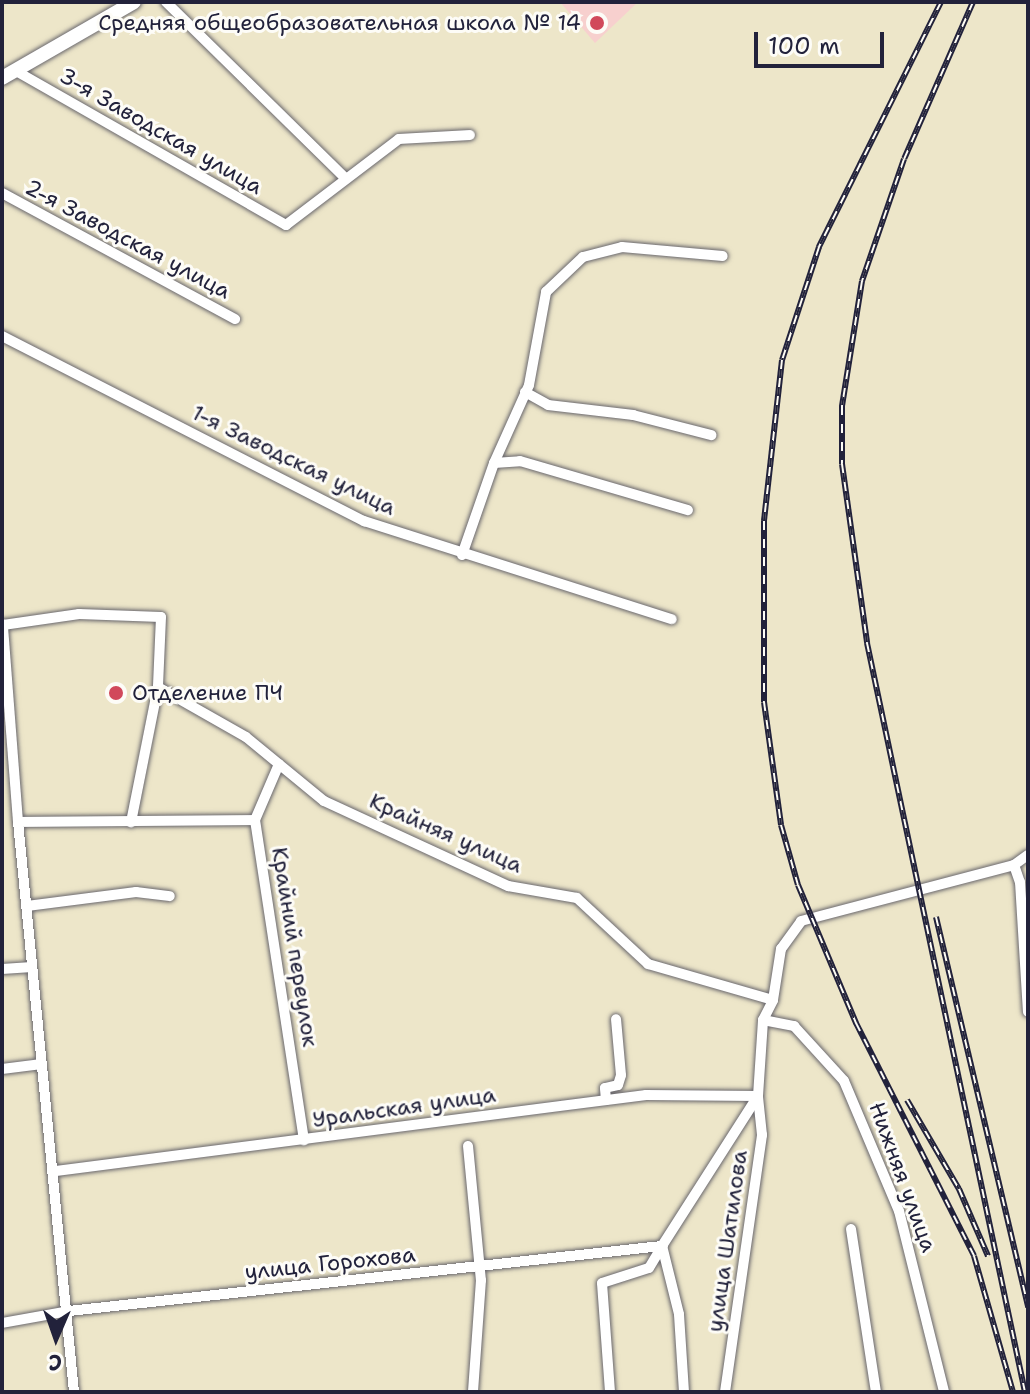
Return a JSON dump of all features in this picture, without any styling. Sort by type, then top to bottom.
[{"type":"main road","points":[[9,75],[134,2]]},
{"type":"street","points":[[166,2],[345,178],[399,139],[470,135]]},
{"type":"street","name":"3-я Заводская улица","points":[[9,75],[286,225],[345,178]]},
{"type":"street","name":"2-я Заводская улица","points":[[2,193],[235,319]]},
{"type":"street","points":[[462,555],[494,463],[525,392],[546,292],[583,257],[622,247],[723,256]]},
{"type":"street","name":"1-я Заводская улица","points":[[2,336],[364,521],[462,555],[672,619]]},
{"type":"street","points":[[525,392],[548,405],[633,415],[711,435]]},
{"type":"street","points":[[494,463],[520,461],[688,510]]},
{"type":"street","points":[[74,1392],[56,1171],[18,822],[13,724],[3,625],[79,614],[161,617],[158,687],[131,822]]},
{"type":"street","name":"Крайняя улица","points":[[158,687],[246,737],[324,801],[508,886],[577,898],[648,964],[773,1000]]},
{"type":"street","points":[[2,712],[13,724]]},
{"type":"street","name":"Крайний переулок","points":[[279,764],[255,820],[304,1140]]},
{"type":"street","points":[[18,822],[255,820]]},
{"type":"street","points":[[763,1020],[773,1000],[781,949],[801,921],[1014,865],[1028,855]]},
{"type":"street","points":[[1014,865],[1020,882],[1028,1012]]},
{"type":"street","points":[[27,906],[136,892],[170,896]]},
{"type":"street","points":[[2,969],[32,967]]},
{"type":"street","points":[[606,1100],[605,1088],[618,1085],[621,1075],[616,1019]]},
{"type":"street","name":"улица Шатилова","points":[[725,1392],[753,1216],[762,1135],[758,1096],[763,1020]]},
{"type":"street","name":"Нижняя улица","points":[[763,1020],[794,1026],[844,1081],[899,1211],[944,1392]]},
{"type":"street","points":[[2,1069],[42,1064]]},
{"type":"street","name":"Уральская улица","points":[[56,1171],[606,1100],[758,1096]]},
{"type":"street","name":"улица Шатилова","points":[[684,1392],[679,1314],[662,1246],[758,1096]]},
{"type":"street","points":[[468,1146],[480,1267],[473,1392]]},
{"type":"street","points":[[851,1229],[876,1392]]},
{"type":"street","points":[[610,1392],[602,1283],[649,1268],[662,1246]]},
{"type":"street","name":"улица Горохова","points":[[2,1323],[69,1311],[662,1246]]},
{"type":"shaded area","name":"Средняя общеобразовательная школа № 14","points":[[560,2],[638,2],[595,43]]},
{"type":"railway","points":[[941,2],[819,247],[782,360],[764,521],[764,702],[781,825],[798,885],[856,1023],[974,1256],[1013,1392]]},
{"type":"railway","points":[[973,2],[904,159],[862,281],[842,406],[842,464],[867,643],[1025,1392]]},
{"type":"railway","points":[[936,917],[1028,1307]]},
{"type":"railway","points":[[907,1100],[959,1189],[988,1256]]},
{"type":"place","name":"Средняя общеобразовательная школа № 14","points":[[597,23]]},
{"type":"place","name":"Отделение ПЧ","points":[[116,693]]}]
